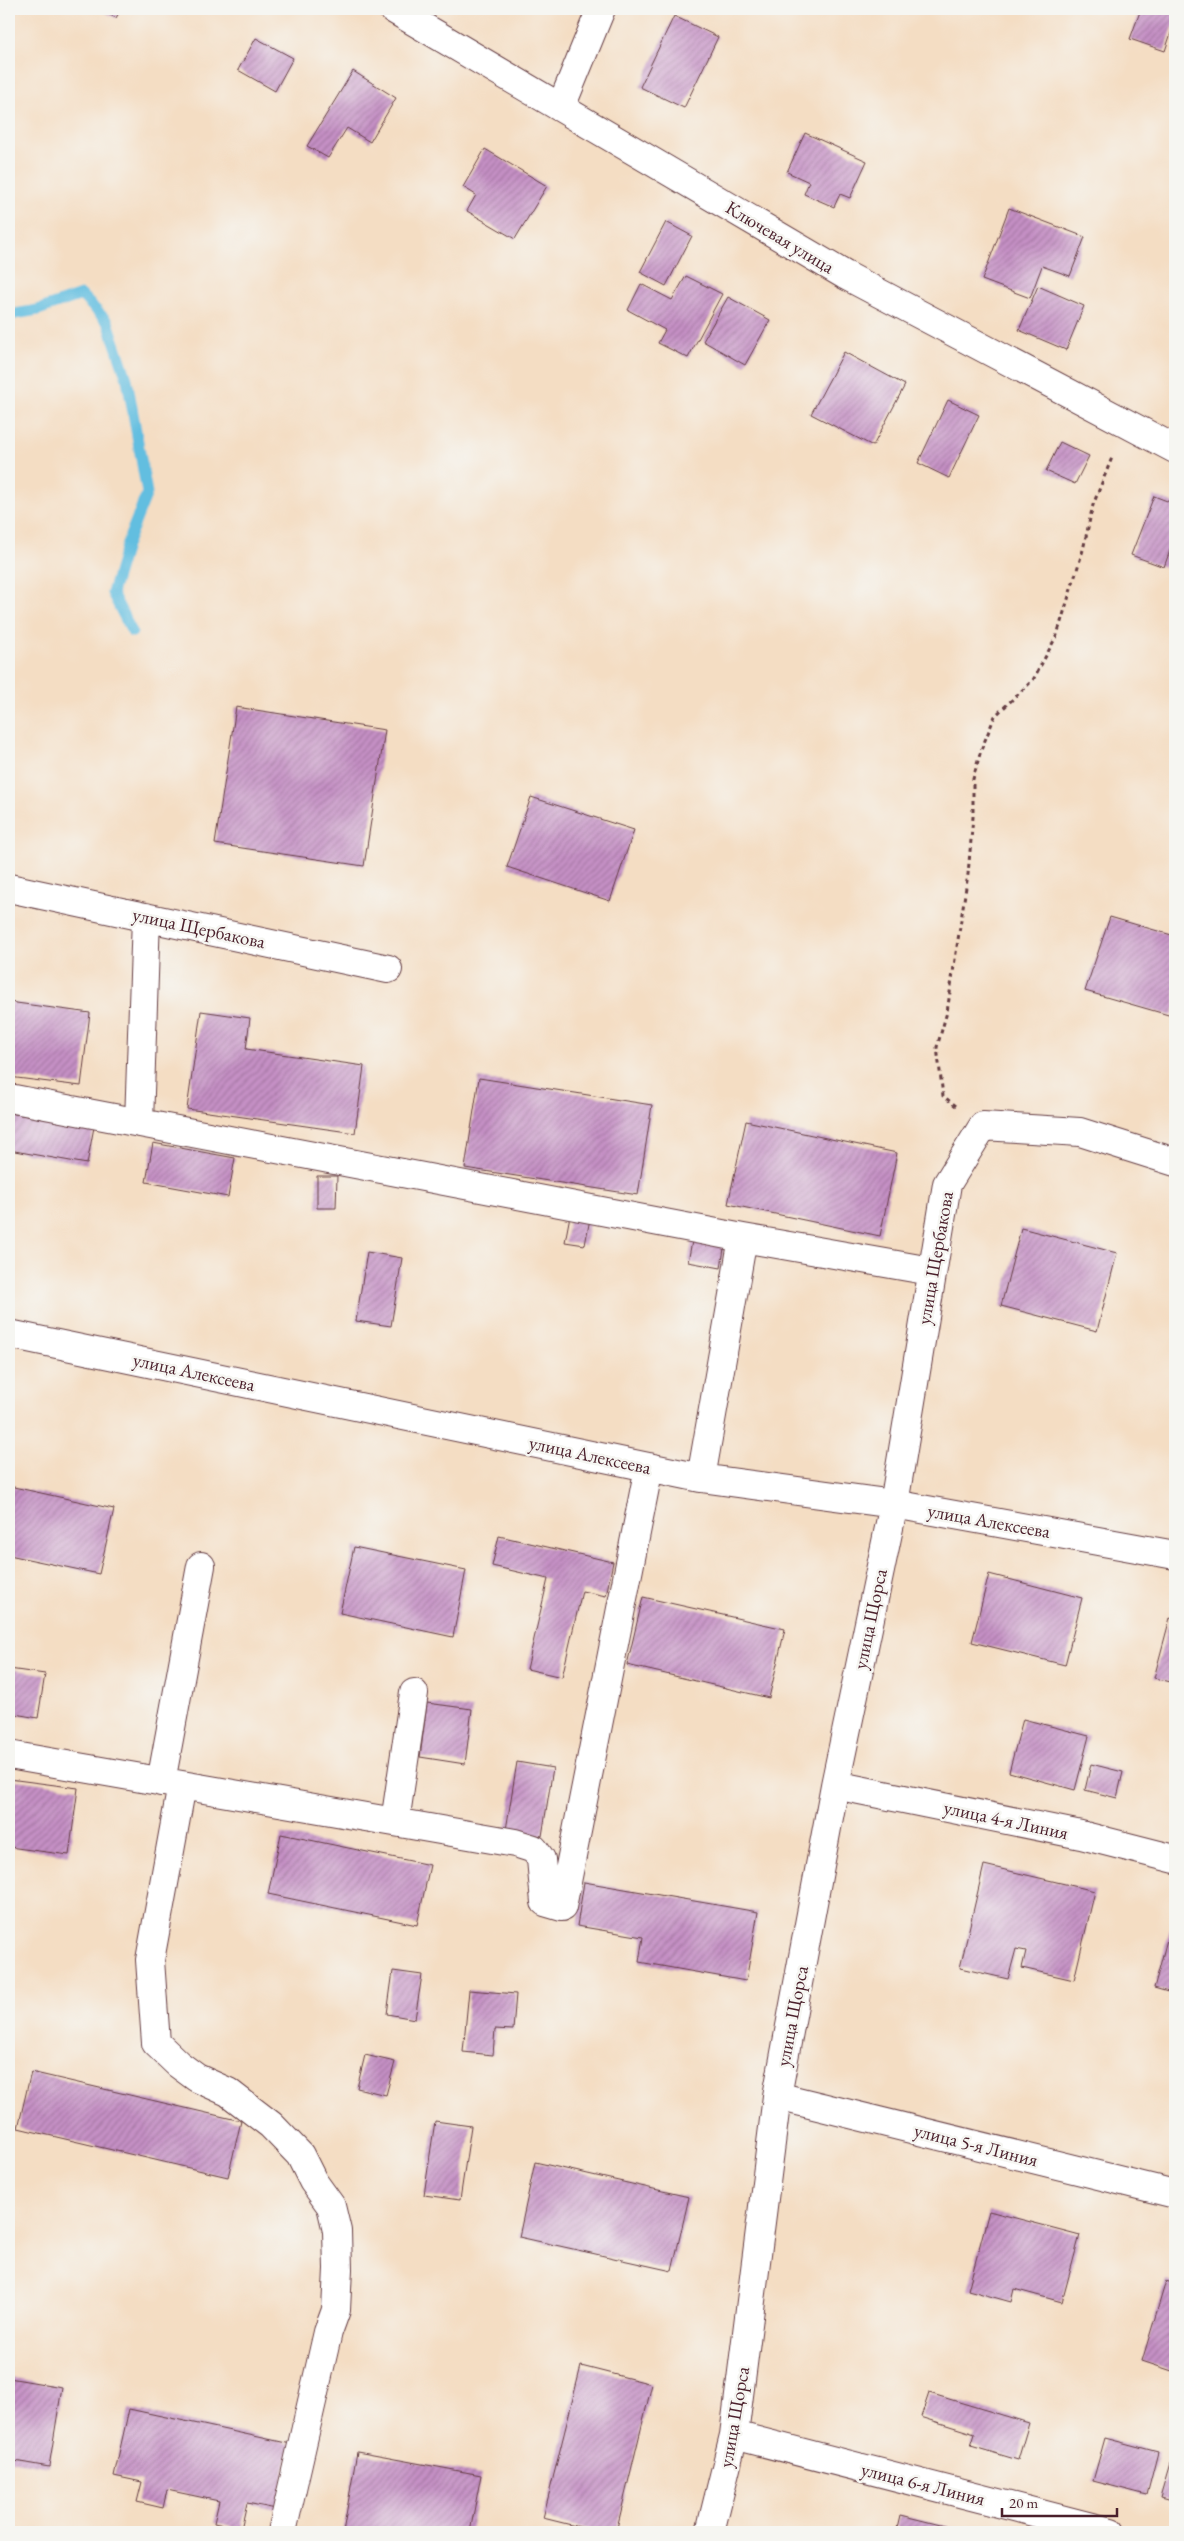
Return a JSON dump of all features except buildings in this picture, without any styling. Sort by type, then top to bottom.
[{"type":"street","name":"Ключевая улица","points":[[393,9],[845,275],[1175,449]]},
{"type":"street","points":[[561,107],[601,9]]},
{"type":"street","name":"улица Щербакова","points":[[9,888],[388,969]]},
{"type":"street","points":[[139,1122],[146,917]]},
{"type":"street","points":[[9,1098],[743,1238],[931,1271]]},
{"type":"street","points":[[983,1126],[1080,1132],[1175,1162]]},
{"type":"street","name":"улица Щербакова","points":[[894,1504],[931,1271],[947,1184],[983,1126]]},
{"type":"street","points":[[701,1478],[743,1238]]},
{"type":"street","name":"улица Алексеева","points":[[9,1334],[701,1478],[894,1504],[1175,1555]]},
{"type":"street","points":[[9,1755],[515,1843],[534,1849],[541,1859],[545,1902],[562,1908],[649,1467]]},
{"type":"street","name":"улица Щорса","points":[[710,2532],[734,2435],[777,2096],[835,1785],[894,1504]]},
{"type":"street","points":[[201,1566],[171,1783],[150,1960],[156,2043],[178,2064],[197,2078],[228,2092],[253,2110],[300,2155],[313,2181],[330,2206],[337,2231],[336,2310],[328,2332],[282,2532]]},
{"type":"street","points":[[395,1822],[414,1693]]},
{"type":"street","name":"улица 4-я Линия","points":[[835,1785],[1081,1836],[1175,1859]]},
{"type":"street","name":"улица 5-я Линия","points":[[777,2096],[1175,2194]]},
{"type":"street","name":"улица 6-я Линия","points":[[734,2435],[1111,2532]]},
{"type":"path","points":[[983,1126],[944,1096],[937,1047],[947,1012],[968,874],[973,817],[973,779],[981,750],[995,716],[1032,680],[1057,635],[1093,505],[1116,448]]},
{"type":"waterway","points":[[9,315],[38,310],[81,295],[108,322],[127,379],[147,493],[127,543],[112,593],[132,632]]}]
